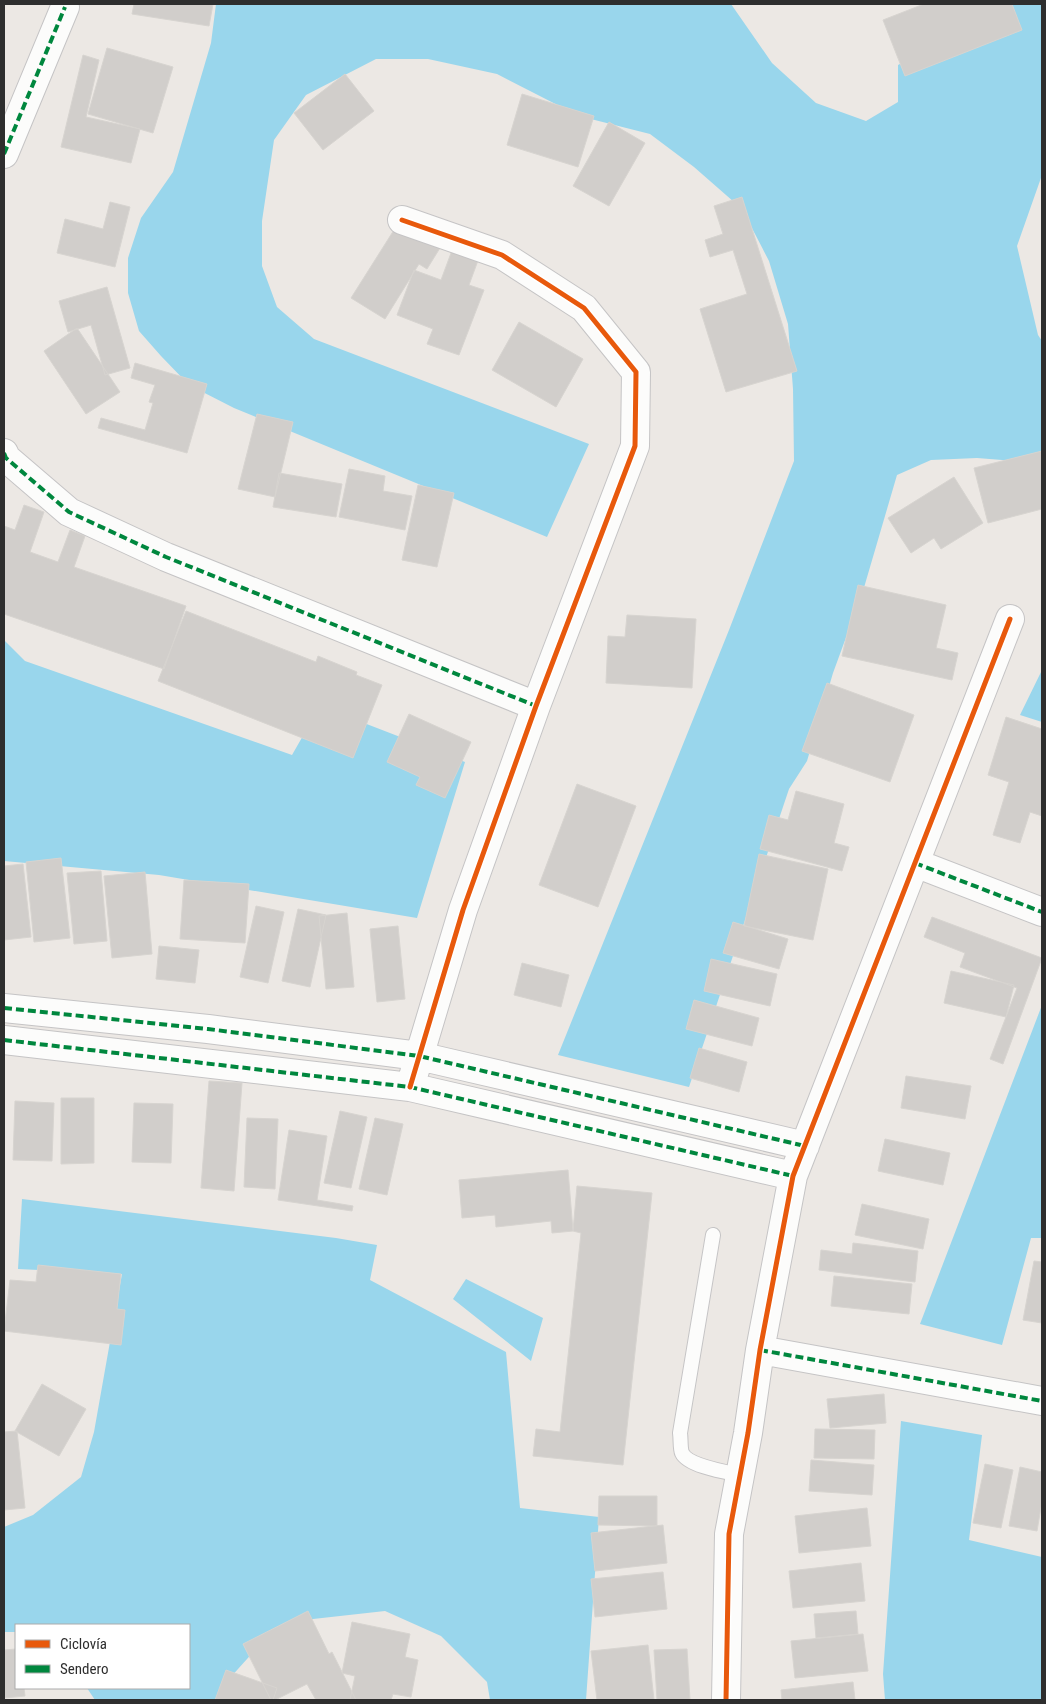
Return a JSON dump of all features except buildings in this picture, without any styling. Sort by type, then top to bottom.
[{"type":"street","points":[[4,154],[65,7]]},
{"type":"street","points":[[402,220],[502,256],[584,308],[636,372],[635,446],[536,706],[463,910],[410,1087]]},
{"type":"street","points":[[4,453],[6,458],[69,512],[166,557],[536,706]]},
{"type":"street","points":[[726,1700],[729,1534],[760,1350],[793,1176],[1010,619]]},
{"type":"street","points":[[915,863],[1042,912]]},
{"type":"street","points":[[4,1008],[208,1029],[419,1056],[805,1146]]},
{"type":"street","points":[[4,1040],[410,1087],[793,1176]]},
{"type":"street","points":[[760,1350],[1042,1402]]},
{"type":"lane","points":[[713,1235],[680,1433],[682,1453],[694,1463],[740,1475]]},
{"type":"water","points":[[216,4],[731,4],[772,63],[816,103],[866,121],[898,102],[898,65],[944,41],[964,4],[1042,4],[1042,175],[1017,246],[1038,335],[1042,341],[1042,463],[977,458],[931,460],[897,475],[863,591],[833,673],[807,761],[789,789],[689,1087],[558,1055],[729,630],[794,461],[793,389],[788,324],[769,261],[742,209],[694,167],[650,134],[579,116],[497,74],[428,59],[376,59],[306,95],[274,140],[262,221],[262,266],[277,307],[314,339],[589,444],[547,537],[234,408],[189,385],[161,356],[139,331],[128,293],[128,258],[141,218],[173,172],[211,43]]},
{"type":"water","points":[[4,640],[25,661],[292,755],[320,706],[465,762],[417,918],[159,875],[4,861]]},
{"type":"water","points":[[1042,670],[1042,722],[1020,715]]},
{"type":"water","points":[[1042,1005],[1042,1238],[1031,1238],[1002,1345],[920,1324]]},
{"type":"water","points":[[22,1199],[336,1238],[377,1245],[370,1280],[506,1352],[520,1508],[599,1517],[586,1700],[490,1700],[487,1682],[441,1636],[385,1611],[304,1620],[265,1639],[229,1679],[219,1700],[95,1700],[88,1689],[190,1689],[190,1624],[15,1624],[15,1632],[4,1632],[4,1527],[33,1515],[81,1477],[94,1432],[122,1274],[18,1269]]},
{"type":"water","points":[[466,1279],[543,1318],[531,1361],[453,1299]]},
{"type":"water","points":[[901,1421],[982,1435],[969,1540],[1042,1557],[1042,1700],[885,1700],[883,1674]]},
{"type":"marked path","points":[[4,154],[65,7]]},
{"type":"marked path","points":[[4,453],[6,458],[69,512],[166,557],[536,706]]},
{"type":"marked path","points":[[915,863],[1042,912]]},
{"type":"marked path","points":[[4,1008],[208,1029],[419,1056],[805,1146]]},
{"type":"marked path","points":[[4,1040],[410,1087],[793,1176]]},
{"type":"marked path","points":[[760,1350],[1042,1401]]},
{"type":"cycle path","points":[[402,220],[502,255],[584,308],[636,372],[635,446],[536,706],[463,910],[410,1087]]},
{"type":"cycle path","points":[[726,1700],[729,1534],[748,1433],[760,1350],[793,1176],[1010,619]]}]
